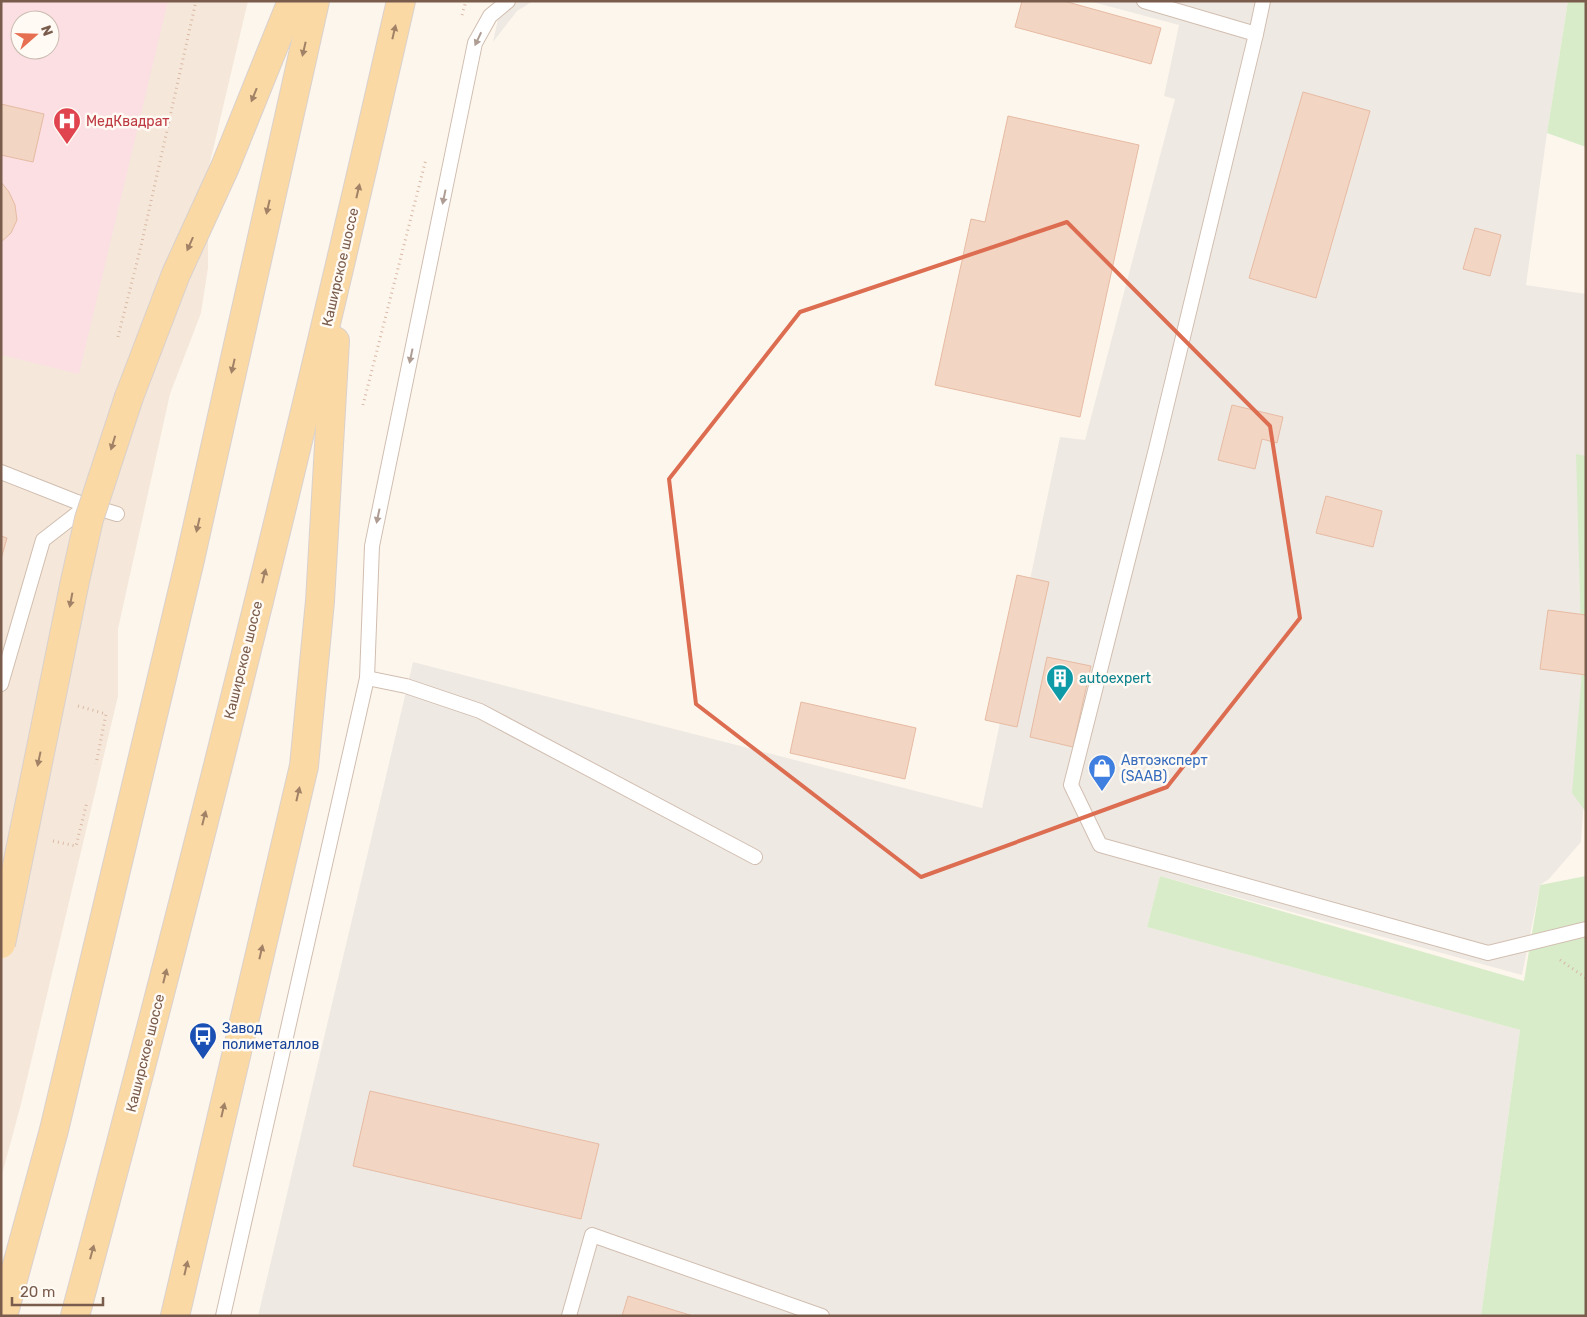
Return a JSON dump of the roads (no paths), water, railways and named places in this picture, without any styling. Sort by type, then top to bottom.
[{"type":"main road","points":[[1,944],[89,519],[129,397],[176,274],[225,167],[292,1]]},
{"type":"main road","points":[[3,1316],[54,1130],[178,612],[314,1]]},
{"type":"main road","name":"Каширское шоссе","points":[[75,1316],[147,1047],[340,272],[402,1]]},
{"type":"main road","points":[[175,1316],[304,766],[320,601],[340,272]]},
{"type":"lane","points":[[224,1316],[367,678],[372,546],[475,43],[490,16],[508,1]]},
{"type":"lane","points":[[1144,1],[1256,34]]},
{"type":"lane","points":[[1263,1],[1156,449],[1071,785],[1100,845],[1488,953],[1586,929]]},
{"type":"lane","points":[[1,472],[87,506],[117,514]]},
{"type":"lane","points":[[1,684],[43,540],[87,506]]},
{"type":"lane","points":[[367,678],[406,686],[480,711],[755,857]]},
{"type":"lane","points":[[569,1316],[592,1236],[822,1316]]},
{"type":"place","name":"МедКвадрат","points":[[67,145]]},
{"type":"place","name":"autoexpert","points":[[1060,702]]},
{"type":"place","name":"Автоэксперт (SAAB)","points":[[1102,792]]},
{"type":"place","name":"Завод полиметаллов","points":[[203,1060]]}]
